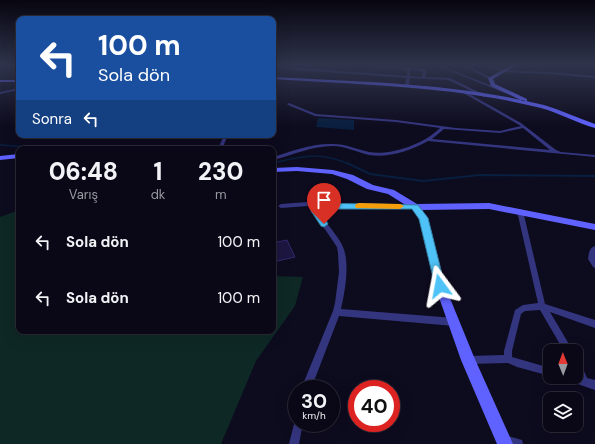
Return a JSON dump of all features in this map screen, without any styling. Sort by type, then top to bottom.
[{"type":"street","points":[[402,86],[466,93],[543,107]]},
{"type":"street","points":[[463,86],[485,96]]},
{"type":"street","points":[[490,86],[595,126]]},
{"type":"street","points":[[494,86],[511,94]]},
{"type":"street","points":[[0,93],[16,90]]},
{"type":"street","points":[[466,93],[524,127],[557,152]]},
{"type":"street","points":[[289,104],[315,116],[396,121],[500,132],[524,127]]},
{"type":"street","points":[[276,158],[295,151],[323,145],[338,145],[374,154],[399,151],[428,140],[438,134],[443,127]]},
{"type":"street","points":[[428,140],[595,156]]},
{"type":"street","points":[[0,158],[16,156]]},
{"type":"street","points":[[276,170],[297,169],[333,172],[350,177],[370,187],[391,192],[415,207],[424,218],[440,286],[468,360],[504,442],[518,444]]},
{"type":"street","points":[[282,206],[308,204],[315,206],[489,206],[595,227]]},
{"type":"street","points":[[310,380],[337,312],[342,282],[341,248],[316,211],[315,206]]},
{"type":"street","points":[[520,211],[542,306],[565,344]]},
{"type":"street","points":[[595,248],[593,249],[591,259],[595,265]]},
{"type":"street","points":[[508,358],[508,351],[518,312],[522,308],[542,306],[595,324]]},
{"type":"street","points":[[337,312],[454,322]]},
{"type":"street","points":[[468,360],[508,358],[517,363],[543,370]]},
{"type":"street","points":[[584,381],[595,385]]},
{"type":"street","points":[[294,444],[296,432]]},
{"type":"green space","points":[[16,211],[16,334],[275,334],[256,361],[221,444],[0,444],[0,217]]},
{"type":"green space","points":[[276,276],[303,277],[295,306],[276,333]]},
{"type":"water","points":[[318,118],[354,120],[354,130],[316,127]]},
{"type":"building","points":[[287,240],[295,257],[276,261],[276,242]]},
{"type":"waterway","points":[[0,145],[16,146]]},
{"type":"waterway","points":[[276,162],[293,158],[320,156],[329,157],[349,164]]},
{"type":"waterway","points":[[347,163],[370,174],[423,181],[480,175],[595,176]]},
{"type":"slow traffic","points":[[359,206],[400,206]]},
{"type":"route","points":[[324,224],[316,211],[315,206],[415,207],[424,218],[440,286]]}]
